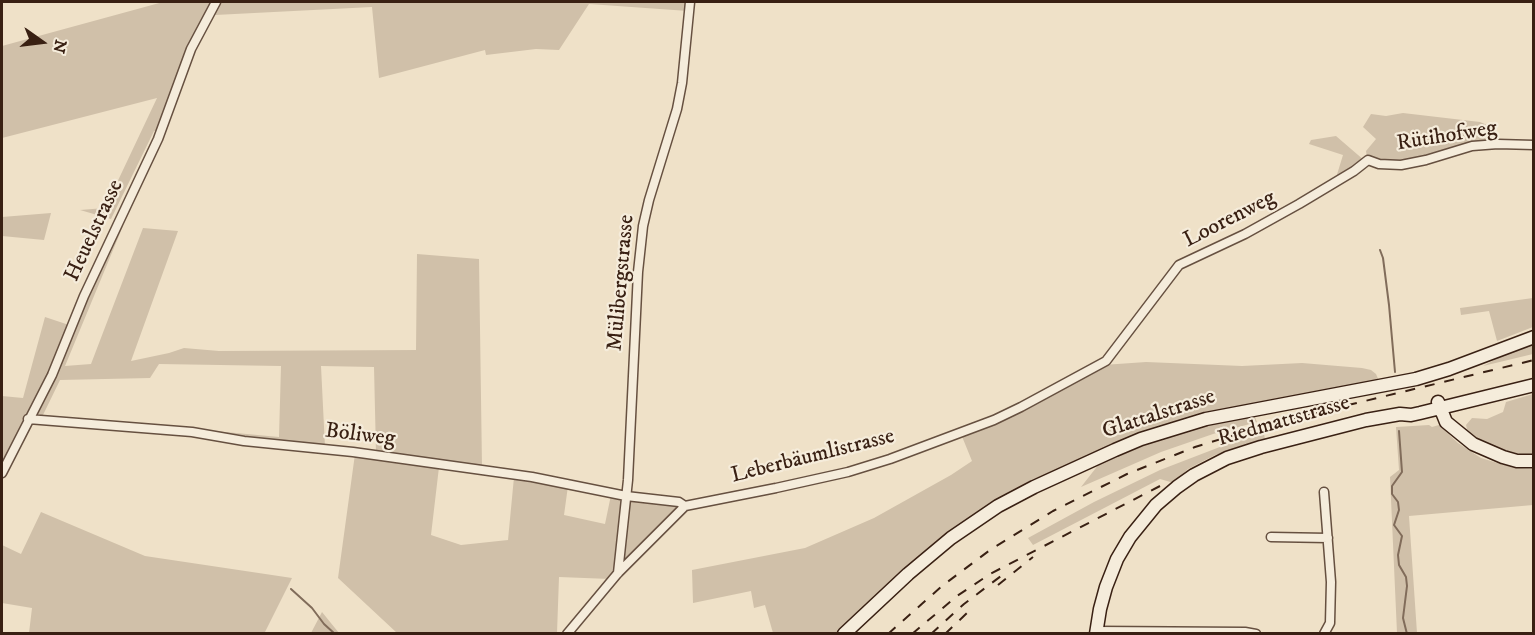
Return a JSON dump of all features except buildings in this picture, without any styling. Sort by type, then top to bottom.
[{"type":"street","name":"Heuelstrasse","points":[[2,473],[52,375],[91,279],[158,139],[191,50],[216,2]]},
{"type":"street","name":"Mülibergstrasse","points":[[618,573],[626,496],[638,272],[643,226],[680,92],[687,46],[690,2]]},
{"type":"street","name":"Rütihofweg","points":[[1368,160],[1380,164],[1401,165],[1472,146],[1533,145]]},
{"type":"street","name":"Loorenweg","points":[[1106,361],[1179,265],[1245,234],[1299,204],[1368,160]]},
{"type":"street","name":"Glattalstrasse","points":[[844,633],[951,538],[998,506],[1034,486],[1115,450],[1206,419],[1416,379],[1533,337]]},
{"type":"street","name":"Leberbäumlistrasse","points":[[685,506],[777,488],[891,459],[994,420],[1106,361]]},
{"type":"street","points":[[1439,405],[1533,378]]},
{"type":"street","points":[[1439,405],[1533,385]]},
{"type":"street","points":[[1439,405],[1444,419],[1452,429],[1473,444],[1503,457],[1533,461]]},
{"type":"street","name":"Riedmattstrasse","points":[[1096,632],[1102,598],[1125,544],[1148,513],[1186,480],[1227,458],[1261,447],[1345,425],[1400,414],[1410,407],[1439,405]]},
{"type":"street","name":"Böliweg","points":[[28,419],[119,428],[176,430],[244,441],[353,452],[532,477],[626,496],[679,502],[685,506]]},
{"type":"street","points":[[1324,492],[1331,582],[1330,623],[1324,633]]},
{"type":"street","points":[[567,633],[618,573],[685,506]]},
{"type":"street","points":[[1271,537],[1328,538]]},
{"type":"street","points":[[1096,632],[1256,633]]},
{"type":"shaded area","points":[[163,2],[214,2],[159,132],[154,131],[111,219],[80,210],[105,208],[157,98],[2,138],[2,46]]},
{"type":"shaded area","points":[[219,2],[688,2],[688,11],[589,4],[559,50],[536,49],[486,55],[485,50],[379,78],[372,7],[215,15]]},
{"type":"shaded area","points":[[1403,113],[1480,122],[1487,125],[1494,142],[1401,164],[1380,163],[1367,157],[1366,151],[1376,139],[1363,127],[1371,114],[1386,116]]},
{"type":"shaded area","points":[[1336,136],[1365,161],[1335,181],[1343,155],[1309,144],[1311,140]]},
{"type":"shaded area","points":[[51,213],[44,240],[2,236],[2,217]]},
{"type":"shaded area","points":[[119,226],[123,226],[65,366],[91,364],[143,228],[178,231],[131,361],[184,348],[219,351],[416,350],[417,254],[479,259],[482,467],[376,453],[374,367],[321,366],[325,447],[32,418]],"holes":[[[159,364],[281,366],[279,437],[43,415],[60,380],[150,378]]]},
{"type":"shaded area","points":[[1533,298],[1533,327],[1497,341],[1489,311],[1461,315],[1460,308]]},
{"type":"shaded area","points":[[45,317],[69,325],[49,374],[2,465],[2,396],[23,398]]},
{"type":"shaded area","points":[[1533,344],[1533,354],[1483,366],[1500,357]]},
{"type":"shaded area","points":[[1146,362],[1242,366],[1302,363],[1371,370],[1379,381],[1249,404],[1204,416],[1033,479],[991,503],[992,505],[900,576],[838,633],[773,633],[765,605],[754,608],[751,591],[693,603],[692,570],[805,548],[874,518],[972,461],[961,434],[1103,365]]},
{"type":"shaded area","points":[[1533,394],[1533,455],[1528,456],[1496,448],[1468,433],[1466,425],[1472,418],[1487,419],[1503,412],[1506,402]]},
{"type":"shaded area","points":[[1254,415],[1257,422],[1161,452],[1081,487],[1099,464],[1202,425]]},
{"type":"shaded area","points":[[1429,425],[1432,427],[1439,425],[1458,443],[1481,458],[1514,468],[1533,469],[1533,505],[1409,516],[1417,633],[1397,633],[1390,477],[1399,470],[1396,427]]},
{"type":"shaded area","points":[[1264,433],[1265,440],[1215,455],[1188,469],[1174,483],[1160,479],[1033,545],[1028,538],[1160,470]]},
{"type":"shaded area","points":[[355,454],[439,467],[431,535],[461,545],[508,540],[514,477],[568,486],[564,515],[605,524],[611,495],[683,506],[610,579],[559,577],[557,633],[397,633],[338,578]]},
{"type":"shaded area","points":[[41,512],[145,556],[292,578],[265,632],[267,633],[29,633],[32,608],[2,603],[2,545],[21,554]]},
{"type":"shaded area","points":[[322,612],[339,633],[311,633]]},
{"type":"waterway","points":[[1380,250],[1389,305],[1395,372]]},
{"type":"waterway","points":[[1399,431],[1402,472],[1392,486],[1392,494],[1398,502],[1399,510],[1394,525],[1402,536],[1398,555],[1399,565],[1406,577],[1403,618],[1407,634]]},
{"type":"waterway","points":[[291,589],[335,634]]},
{"type":"railway","points":[[888,634],[942,586],[990,550],[1053,511],[1127,474],[1195,447],[1270,424],[1534,360]]},
{"type":"railway","points":[[912,634],[957,596],[990,574],[1160,486]]},
{"type":"railway","points":[[998,585],[1033,557]]},
{"type":"railway","points":[[931,634],[964,604],[1001,576]]},
{"type":"railway","points":[[945,634],[967,613]]}]
